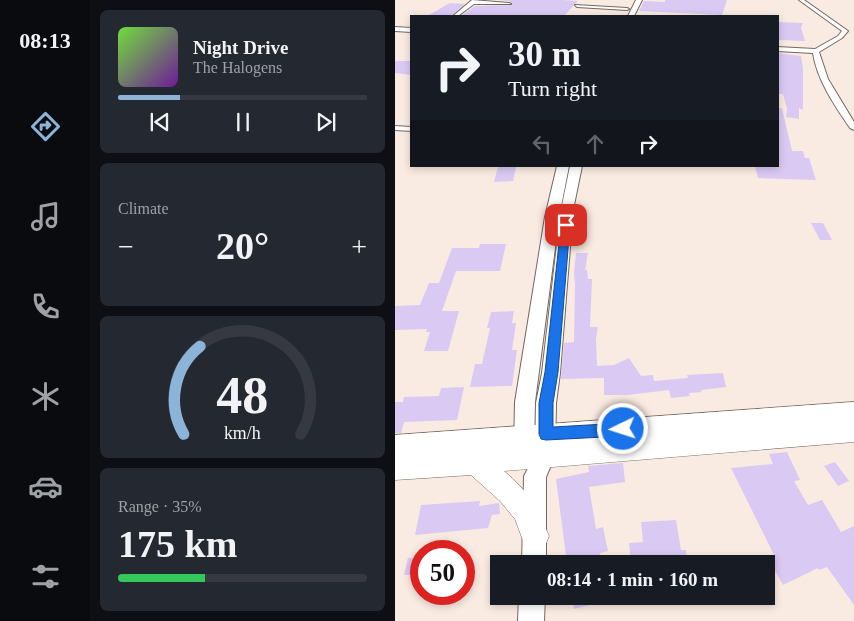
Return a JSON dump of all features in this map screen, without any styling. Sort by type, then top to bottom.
[{"type":"main road","points":[[395,468],[476,463],[535,452],[854,412]]},
{"type":"main road","points":[[395,446],[535,452],[854,432]]},
{"type":"main road","points":[[476,463],[509,492],[524,510],[535,536]]},
{"type":"street","points":[[624,15],[631,0]]},
{"type":"street","points":[[632,15],[639,0]]},
{"type":"street","points":[[801,0],[845,31],[854,34]]},
{"type":"street","points":[[456,15],[473,1],[509,4]]},
{"type":"street","points":[[577,6],[627,9]]},
{"type":"street","points":[[395,29],[410,30]]},
{"type":"street","points":[[779,49],[816,51],[840,37],[845,31]]},
{"type":"street","points":[[816,51],[818,62],[841,109],[854,128]]},
{"type":"street","points":[[395,128],[410,128]]},
{"type":"street","points":[[534,555],[535,452],[525,402],[553,217],[563,167]]},
{"type":"street","points":[[535,452],[551,372],[567,210],[576,167]]},
{"type":"street","points":[[531,621],[532,605]]},
{"type":"building","points":[[499,0],[578,1],[565,15],[462,15],[475,6],[512,5],[510,1]]},
{"type":"building","points":[[665,0],[727,0],[722,15],[639,11],[644,1],[665,2]]},
{"type":"building","points":[[450,3],[465,4],[452,15],[429,15]]},
{"type":"building","points":[[779,22],[803,23],[801,28],[805,41],[779,40]]},
{"type":"building","points":[[779,53],[801,56],[803,68],[803,110],[799,108],[799,119],[786,117],[787,109],[783,94],[779,94]]},
{"type":"building","points":[[395,61],[410,61],[410,75],[395,73]]},
{"type":"building","points":[[779,108],[782,108],[792,151],[803,151],[805,158],[809,158],[816,180],[758,178],[755,167],[779,167]]},
{"type":"building","points":[[498,167],[516,167],[513,181],[494,182]]},
{"type":"building","points":[[811,223],[823,223],[832,240],[820,240]]},
{"type":"building","points":[[480,244],[506,244],[500,271],[456,271],[442,311],[459,311],[448,351],[424,351],[430,332],[426,332],[427,329],[395,330],[395,306],[420,305],[429,283],[439,283],[452,248],[479,248]]},
{"type":"building","points":[[576,253],[588,253],[585,270],[587,270],[588,279],[592,279],[590,327],[598,327],[596,339],[597,366],[614,365],[629,358],[641,376],[653,375],[654,381],[688,378],[687,375],[723,373],[726,387],[701,390],[702,392],[689,393],[690,396],[671,398],[669,390],[627,395],[604,395],[604,378],[561,379],[564,343],[574,342],[574,273]]},
{"type":"building","points":[[514,311],[512,323],[516,323],[512,350],[517,350],[512,386],[470,387],[475,364],[482,364],[490,328],[487,328],[491,312]]},
{"type":"building","points":[[464,387],[457,420],[404,422],[401,433],[395,433],[395,402],[403,402],[404,397],[439,396],[441,388]]},
{"type":"building","points":[[787,452],[800,480],[794,481],[808,505],[822,500],[841,532],[854,526],[854,605],[827,567],[819,570],[818,568],[783,585],[775,571],[775,555],[731,468],[773,464],[769,454]]},
{"type":"building","points":[[835,462],[849,481],[838,486],[824,466]]},
{"type":"building","points":[[623,463],[625,482],[589,487],[596,529],[603,527],[608,551],[600,553],[600,555],[566,555],[556,479],[589,472],[588,466]]},
{"type":"building","points":[[480,501],[479,506],[499,503],[500,514],[492,515],[488,528],[415,535],[421,505]]},
{"type":"building","points":[[676,520],[681,550],[686,550],[687,555],[630,555],[629,543],[643,542],[641,522]]},
{"type":"building","points":[[408,558],[410,558],[410,575],[404,575]]},
{"type":"building","points":[[573,605],[590,605],[574,609]]},
{"type":"route","points":[[566,225],[551,372],[546,403],[546,434],[623,429]]}]
